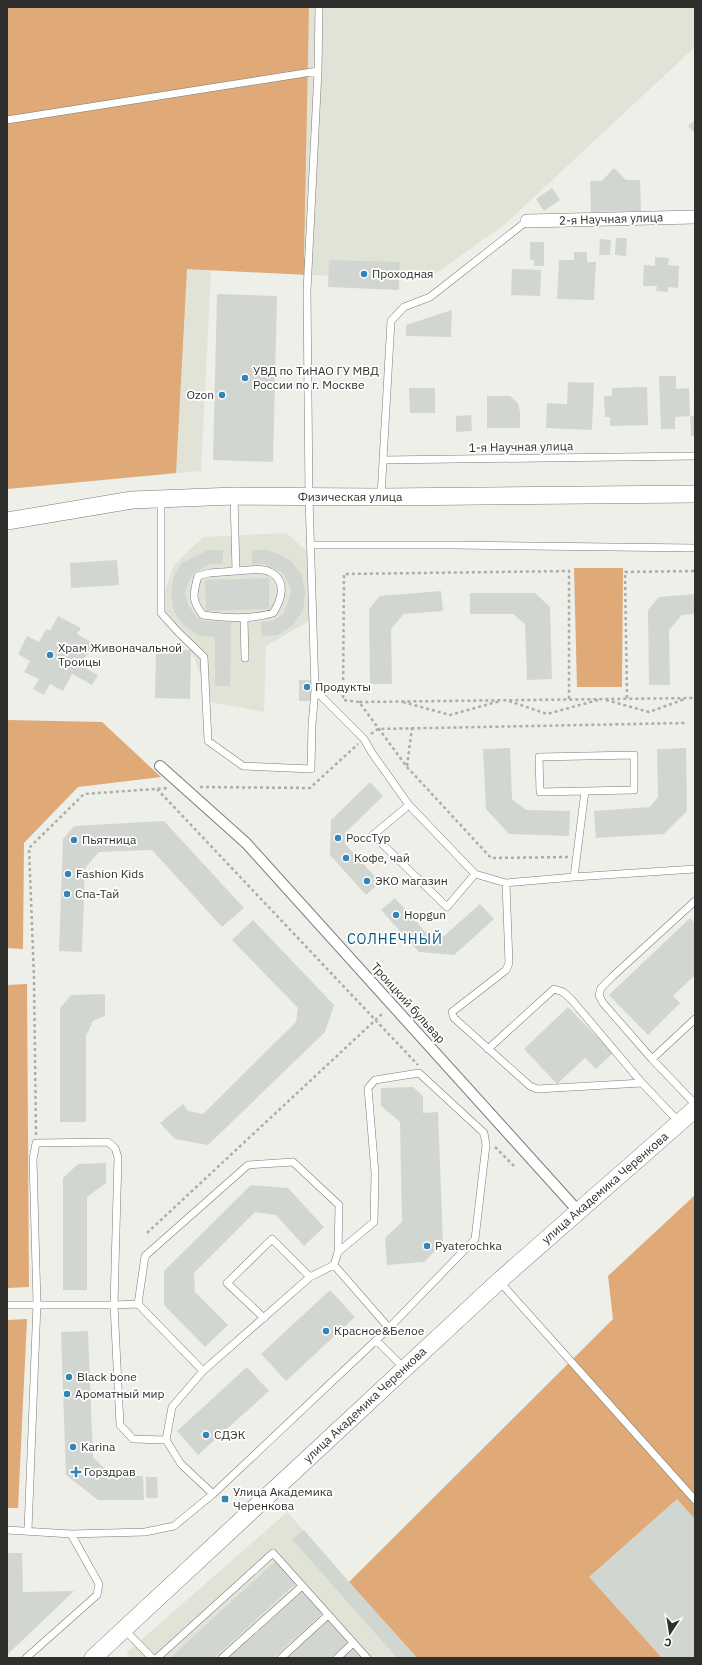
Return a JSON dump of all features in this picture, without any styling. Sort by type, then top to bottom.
[{"type":"street","name":"2-я Научная улица","points":[[527,221],[694,216]]},
{"type":"street","name":"Физическая улица","points":[[7,521],[132,500],[234,496],[382,497],[695,494]]},
{"type":"street","name":"Троицкий бульвар","points":[[160,766],[246,843],[579,1212]]},
{"type":"street","name":"улица Академика Черенкова","points":[[93,1658],[499,1281],[579,1212],[695,1108]]},
{"type":"lane","points":[[161,499],[161,613],[204,657],[208,741],[243,766],[311,769],[312,725],[315,690],[312,545],[309,497],[307,291],[318,71],[319,7]]},
{"type":"lane","points":[[7,120],[318,71]]},
{"type":"lane","points":[[382,497],[391,321],[404,307],[430,297],[527,221]]},
{"type":"lane","name":"1-я Научная улица","points":[[383,460],[695,456]]},
{"type":"lane","points":[[234,496],[236,571]]},
{"type":"lane","points":[[312,545],[695,548]]},
{"type":"lane","points":[[236,571],[270,571],[278,579],[282,590],[280,602],[273,613],[263,616],[244,618],[203,616],[195,605],[193,594],[198,576],[209,573],[236,571]]},
{"type":"lane","points":[[244,618],[245,658]]},
{"type":"lane","points":[[315,690],[364,739],[372,753],[410,805],[475,874],[506,883],[695,869]]},
{"type":"lane","points":[[634,755],[634,790],[585,791],[540,792],[539,757],[634,755]]},
{"type":"lane","points":[[574,877],[585,791]]},
{"type":"lane","points":[[410,805],[373,835],[448,907],[475,874]]},
{"type":"lane","points":[[506,883],[510,963],[506,970],[452,1012],[454,1018],[530,1086],[537,1089],[642,1083]]},
{"type":"lane","points":[[695,901],[613,976],[602,988],[599,995],[603,1003],[652,1059],[695,1104]]},
{"type":"lane","points":[[488,1049],[554,990],[563,992],[571,999],[642,1083],[680,1122]]},
{"type":"lane","points":[[652,1059],[695,1019]]},
{"type":"lane","points":[[7,1530],[28,1530],[71,1534],[145,1532],[174,1526],[213,1494],[389,1328],[475,1239],[486,1145],[484,1132],[418,1073],[375,1080],[368,1088],[376,1173],[374,1222],[338,1252]]},
{"type":"lane","points":[[28,1530],[37,1304],[33,1159],[36,1143],[108,1142],[115,1148],[118,1157],[114,1305],[120,1425],[133,1439],[166,1440]]},
{"type":"lane","points":[[138,1304],[145,1256],[248,1165],[293,1162],[339,1205],[338,1252],[334,1265],[310,1277],[203,1371],[172,1407],[166,1440],[181,1464],[213,1494]]},
{"type":"lane","points":[[264,1318],[227,1283],[272,1239],[310,1277]]},
{"type":"lane","points":[[334,1265],[389,1328]]},
{"type":"lane","points":[[499,1281],[695,1500]]},
{"type":"lane","points":[[7,1305],[138,1304],[203,1371]]},
{"type":"lane","points":[[376,1340],[404,1368]]},
{"type":"lane","points":[[26,1658],[97,1595],[99,1584],[71,1534]]},
{"type":"lane","points":[[157,1658],[273,1553],[367,1658]]},
{"type":"lane","points":[[222,1658],[302,1586]]},
{"type":"lane","points":[[281,1658],[328,1615]]},
{"type":"lane","points":[[124,1629],[152,1658]]},
{"type":"lane","points":[[337,1658],[354,1642]]},
{"type":"path","points":[[570,699],[569,571],[344,574],[343,700],[359,702],[400,702],[695,698]]},
{"type":"path","points":[[627,698],[625,572],[695,571]]},
{"type":"path","points":[[400,702],[450,715],[506,700],[548,714],[602,699],[649,712],[687,698]]},
{"type":"path","points":[[359,702],[407,767],[491,858],[577,857]]},
{"type":"path","points":[[36,1143],[34,978],[29,848],[84,794],[183,787],[310,788],[364,739],[378,729],[685,723]]},
{"type":"path","points":[[407,767],[412,728]]},
{"type":"path","points":[[157,789],[420,1067]]},
{"type":"path","points":[[147,1233],[392,1005]]},
{"type":"path","points":[[484,1135],[514,1166]]},
{"type":"shaded area","points":[[7,7],[695,7],[695,47],[505,224],[428,279],[211,270],[201,471],[7,489]]},
{"type":"shaded area","points":[[7,7],[309,7],[304,256],[308,275],[187,269],[176,473],[7,489]]},
{"type":"shaded area","points":[[286,533],[307,551],[313,619],[266,646],[264,712],[210,702],[195,659],[173,620],[160,604],[174,565],[203,537]]},
{"type":"shaded area","points":[[574,568],[623,568],[622,687],[577,687]]},
{"type":"shaded area","points":[[7,720],[102,722],[161,777],[78,787],[24,843],[23,949],[7,948]]},
{"type":"shaded area","points":[[27,984],[29,1287],[7,1288],[7,985]]},
{"type":"shaded area","points":[[695,1195],[695,1658],[417,1658],[349,1582],[613,1319],[608,1276]]},
{"type":"shaded area","points":[[27,1319],[18,1508],[7,1508],[7,1320]]},
{"type":"shaded area","points":[[287,1512],[417,1658],[131,1658],[126,1653]]},
{"type":"building","points":[[695,120],[695,133],[688,126]]},
{"type":"building","points":[[614,168],[626,180],[640,180],[641,211],[591,212],[590,181],[602,181]]},
{"type":"building","points":[[552,188],[560,200],[544,211],[536,199]]},
{"type":"building","points":[[616,238],[627,238],[626,256],[615,255]]},
{"type":"building","points":[[600,239],[611,240],[610,255],[599,255]]},
{"type":"building","points":[[530,242],[544,242],[544,266],[534,266],[534,260],[530,260]]},
{"type":"building","points":[[574,252],[587,252],[587,262],[596,262],[594,300],[557,299],[559,260],[574,260]]},
{"type":"building","points":[[655,257],[669,258],[668,265],[679,266],[678,288],[668,287],[668,292],[656,291],[657,286],[643,286],[644,265],[655,266]]},
{"type":"building","name":"Проходная","points":[[329,260],[400,262],[399,290],[328,287]]},
{"type":"building","points":[[512,269],[541,270],[540,296],[511,295]]},
{"type":"building","name":"УВД по ТиНАО ГУ МВД России по г. Москве","points":[[217,294],[277,296],[273,462],[213,460]]},
{"type":"building","points":[[452,310],[451,337],[406,336],[406,325]]},
{"type":"building","points":[[659,376],[676,376],[676,389],[689,388],[690,416],[675,417],[675,429],[661,429]]},
{"type":"building","points":[[568,382],[594,383],[592,430],[546,428],[547,403],[567,404]]},
{"type":"building","points":[[647,387],[648,425],[610,426],[610,417],[605,417],[604,396],[612,396],[612,388]]},
{"type":"building","points":[[409,388],[435,388],[435,413],[410,413]]},
{"type":"building","points":[[487,396],[510,396],[518,403],[520,412],[520,428],[487,428]]},
{"type":"building","points":[[471,415],[472,431],[456,432],[456,416]]},
{"type":"building","points":[[690,416],[695,417],[695,436],[691,436]]},
{"type":"building","points":[[208,550],[223,550],[223,564],[210,564],[194,573],[185,592],[188,604],[194,614],[203,621],[231,622],[230,686],[215,686],[215,637],[200,636],[184,626],[174,612],[171,594],[174,576],[182,563]]},
{"type":"building","points":[[252,550],[267,550],[278,554],[292,562],[302,575],[305,592],[303,611],[293,625],[278,635],[262,636],[261,622],[273,621],[283,614],[291,591],[287,580],[281,572],[265,564],[252,564]]},
{"type":"building","points":[[117,560],[119,585],[71,588],[70,563]]},
{"type":"building","points":[[269,578],[269,609],[206,611],[205,580]]},
{"type":"building","points":[[441,591],[443,611],[404,614],[391,629],[392,684],[370,684],[369,609],[380,596]]},
{"type":"building","points":[[470,593],[535,593],[550,607],[552,679],[527,680],[525,624],[513,614],[470,614]]},
{"type":"building","points":[[695,594],[695,614],[682,615],[669,630],[670,685],[649,685],[648,610],[659,597]]},
{"type":"building","points":[[58,616],[81,628],[77,634],[93,643],[81,666],[98,675],[92,685],[72,674],[63,691],[50,684],[44,695],[33,689],[39,679],[24,672],[30,661],[18,654],[27,636],[39,642],[46,629],[50,631]]},
{"type":"building","points":[[156,650],[191,650],[190,699],[155,698]]},
{"type":"building","points":[[299,680],[315,680],[315,701],[299,701]]},
{"type":"building","points":[[510,748],[512,799],[526,810],[570,811],[569,836],[509,834],[486,809],[483,749]]},
{"type":"building","points":[[686,748],[687,811],[664,834],[596,838],[594,811],[650,807],[658,797],[657,749]]},
{"type":"building","points":[[370,782],[383,796],[346,832],[345,844],[380,882],[366,895],[330,855],[331,820]]},
{"type":"building","points":[[164,821],[244,908],[222,927],[152,850],[99,852],[85,868],[82,952],[59,951],[63,839],[74,826]]},
{"type":"building","points":[[395,898],[430,937],[444,936],[480,904],[494,919],[454,955],[419,952],[381,910]]},
{"type":"building","points":[[690,918],[695,923],[695,975],[673,996],[680,1003],[648,1035],[609,995]]},
{"type":"building","points":[[253,920],[334,1005],[325,1032],[208,1145],[175,1139],[160,1123],[183,1104],[188,1111],[203,1114],[296,1022],[298,1008],[232,940]]},
{"type":"building","points":[[105,994],[105,1016],[93,1021],[86,1036],[86,1122],[60,1122],[60,1008],[71,995]]},
{"type":"building","points":[[568,1007],[613,1053],[596,1069],[585,1058],[557,1084],[524,1049]]},
{"type":"building","points":[[413,1087],[423,1096],[423,1113],[438,1112],[443,1243],[424,1262],[387,1265],[385,1238],[402,1222],[400,1122],[381,1106],[381,1088]]},
{"type":"building","points":[[106,1163],[106,1183],[87,1197],[87,1290],[63,1290],[63,1178],[78,1164]]},
{"type":"building","points":[[251,1185],[288,1188],[324,1227],[304,1246],[276,1215],[255,1212],[194,1273],[195,1292],[228,1325],[205,1347],[164,1305],[164,1271]]},
{"type":"building","points":[[330,1290],[355,1317],[286,1381],[261,1354]]},
{"type":"building","points":[[88,1331],[93,1457],[112,1476],[143,1476],[144,1500],[98,1500],[66,1475],[61,1332]]},
{"type":"building","points":[[247,1367],[269,1391],[198,1455],[177,1431]]},
{"type":"building","points":[[146,1477],[157,1477],[158,1498],[146,1498]]},
{"type":"building","points":[[677,1499],[695,1519],[695,1658],[662,1658],[589,1577]]},
{"type":"building","points":[[304,1530],[417,1658],[397,1658],[292,1539]]},
{"type":"building","points":[[7,1553],[22,1553],[23,1592],[74,1591],[7,1655]]},
{"type":"building","points":[[279,1558],[299,1580],[214,1658],[171,1657]]},
{"type":"building","points":[[305,1587],[326,1610],[273,1658],[228,1658]]},
{"type":"building","points":[[330,1616],[351,1639],[330,1658],[285,1658]]},
{"type":"building","points":[[355,1645],[367,1658],[342,1658]]},
{"type":"place","name":"Проходная","points":[[364,274]]},
{"type":"place","name":"УВД по ТиНАО ГУ МВД России по г. Москве","points":[[245,378]]},
{"type":"place","name":"Ozon","points":[[222,395]]},
{"type":"place","name":"Храм Живоначальной Троицы","points":[[50,655]]},
{"type":"place","name":"Продукты","points":[[307,687]]},
{"type":"place","name":"РоссТур","points":[[338,838]]},
{"type":"place","name":"Пьятница","points":[[74,840]]},
{"type":"place","name":"Кофе, чай","points":[[346,858]]},
{"type":"place","name":"Fashion Kids","points":[[68,874]]},
{"type":"place","name":"ЭКО магазин","points":[[367,881]]},
{"type":"place","name":"Спа-Тай","points":[[67,894]]},
{"type":"place","name":"Hopgun","points":[[396,915]]},
{"type":"place","name":"Pyaterochka","points":[[427,1246]]},
{"type":"place","name":"Красное&Белое","points":[[326,1331]]},
{"type":"place","name":"Black bone","points":[[69,1377]]},
{"type":"place","name":"Ароматный мир","points":[[67,1394]]},
{"type":"place","name":"СДЭК","points":[[206,1435]]},
{"type":"place","name":"Karina","points":[[73,1447]]},
{"type":"place","name":"Горздрав","points":[[76,1472]]},
{"type":"place","name":"Улица Академика Черенкова","points":[[225,1499]]},
{"type":"district","name":"СОЛНЕЧНЫЙ","points":[[395,939]]}]
